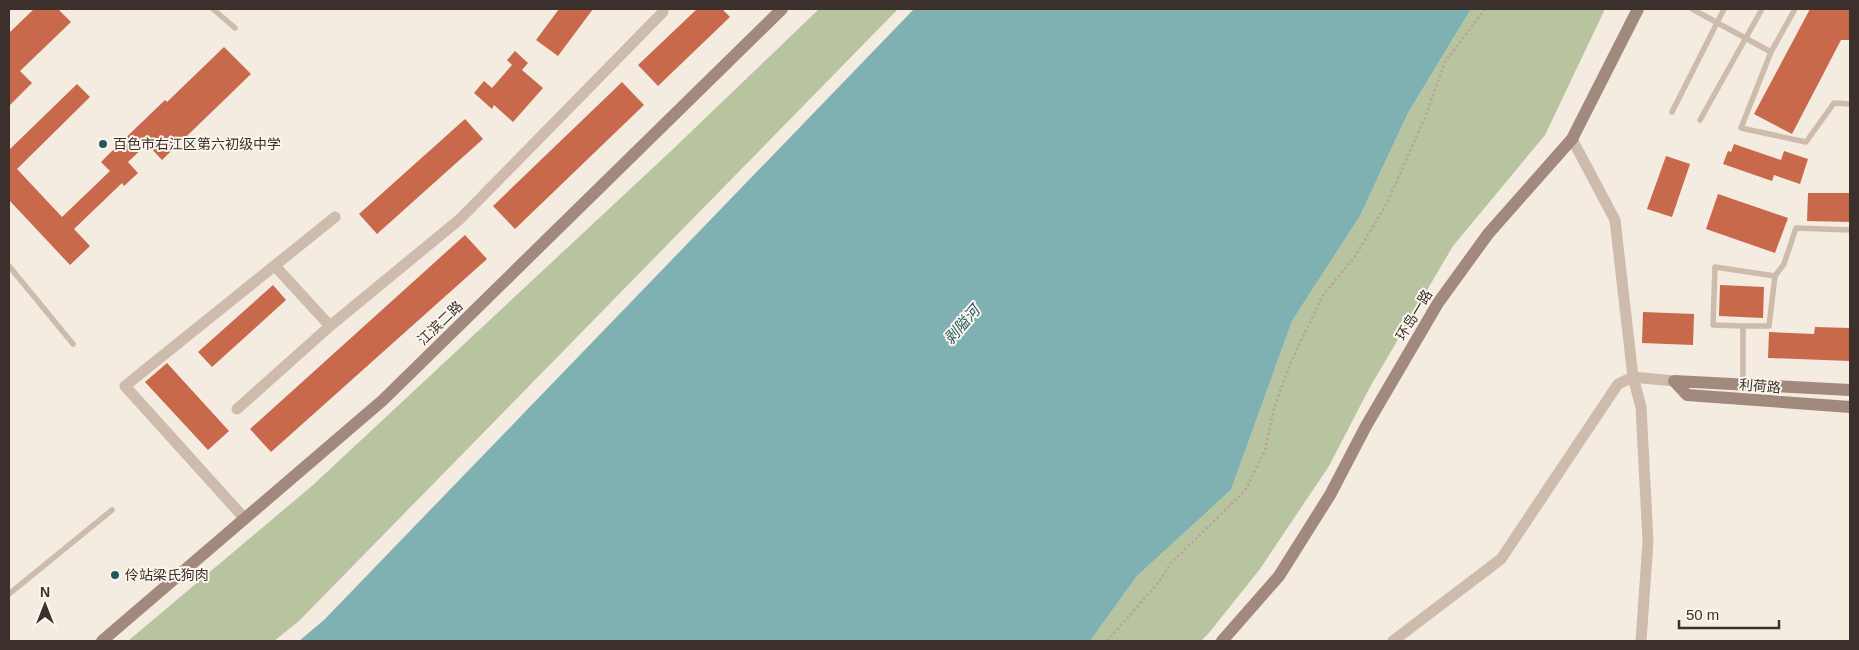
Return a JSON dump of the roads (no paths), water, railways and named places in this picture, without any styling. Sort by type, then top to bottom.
[{"type":"main road","name":"江滨二路","points":[[102,641],[383,400],[782,9]]},
{"type":"main road","name":"环岛一路","points":[[1222,641],[1279,576],[1330,495],[1366,426],[1438,303],[1488,234],[1572,139],[1638,9]]},
{"type":"main road","name":"利荷路","points":[[1674,381],[1850,390]]},
{"type":"main road","name":"利荷路","points":[[1674,381],[1687,395],[1850,407]]},
{"type":"street","points":[[237,409],[330,326],[460,218],[663,12]]},
{"type":"street","points":[[1572,139],[1615,220],[1633,377],[1641,407],[1648,541],[1641,641]]},
{"type":"street","points":[[245,519],[125,386],[335,217]]},
{"type":"street","points":[[275,266],[330,326]]},
{"type":"street","points":[[1393,641],[1501,559],[1618,384],[1633,377]]},
{"type":"street","name":"利荷路","points":[[1633,377],[1674,381]]},
{"type":"lane","points":[[213,9],[235,28]]},
{"type":"lane","points":[[1692,9],[1771,52]]},
{"type":"lane","points":[[1672,112],[1724,9]]},
{"type":"lane","points":[[1700,120],[1762,9]]},
{"type":"lane","points":[[1795,9],[1771,52],[1741,128],[1806,142],[1834,104],[1850,104]]},
{"type":"lane","points":[[1775,276],[1714,267],[1714,325],[1769,326],[1775,276],[1784,264],[1796,228],[1850,230]]},
{"type":"lane","points":[[9,266],[73,344]]},
{"type":"lane","points":[[1742,384],[1743,326]]},
{"type":"lane","points":[[9,594],[112,510]]},
{"type":"water","name":"剥隘河","points":[[914,9],[1471,9],[1408,113],[1360,216],[1292,321],[1231,490],[1137,576],[1090,641],[299,641],[324,620]]},
{"type":"place","name":"百色市右江区第六初级中学","points":[[103,144]]},
{"type":"place","name":"伶站梁氏狗肉","points":[[115,575]]}]
